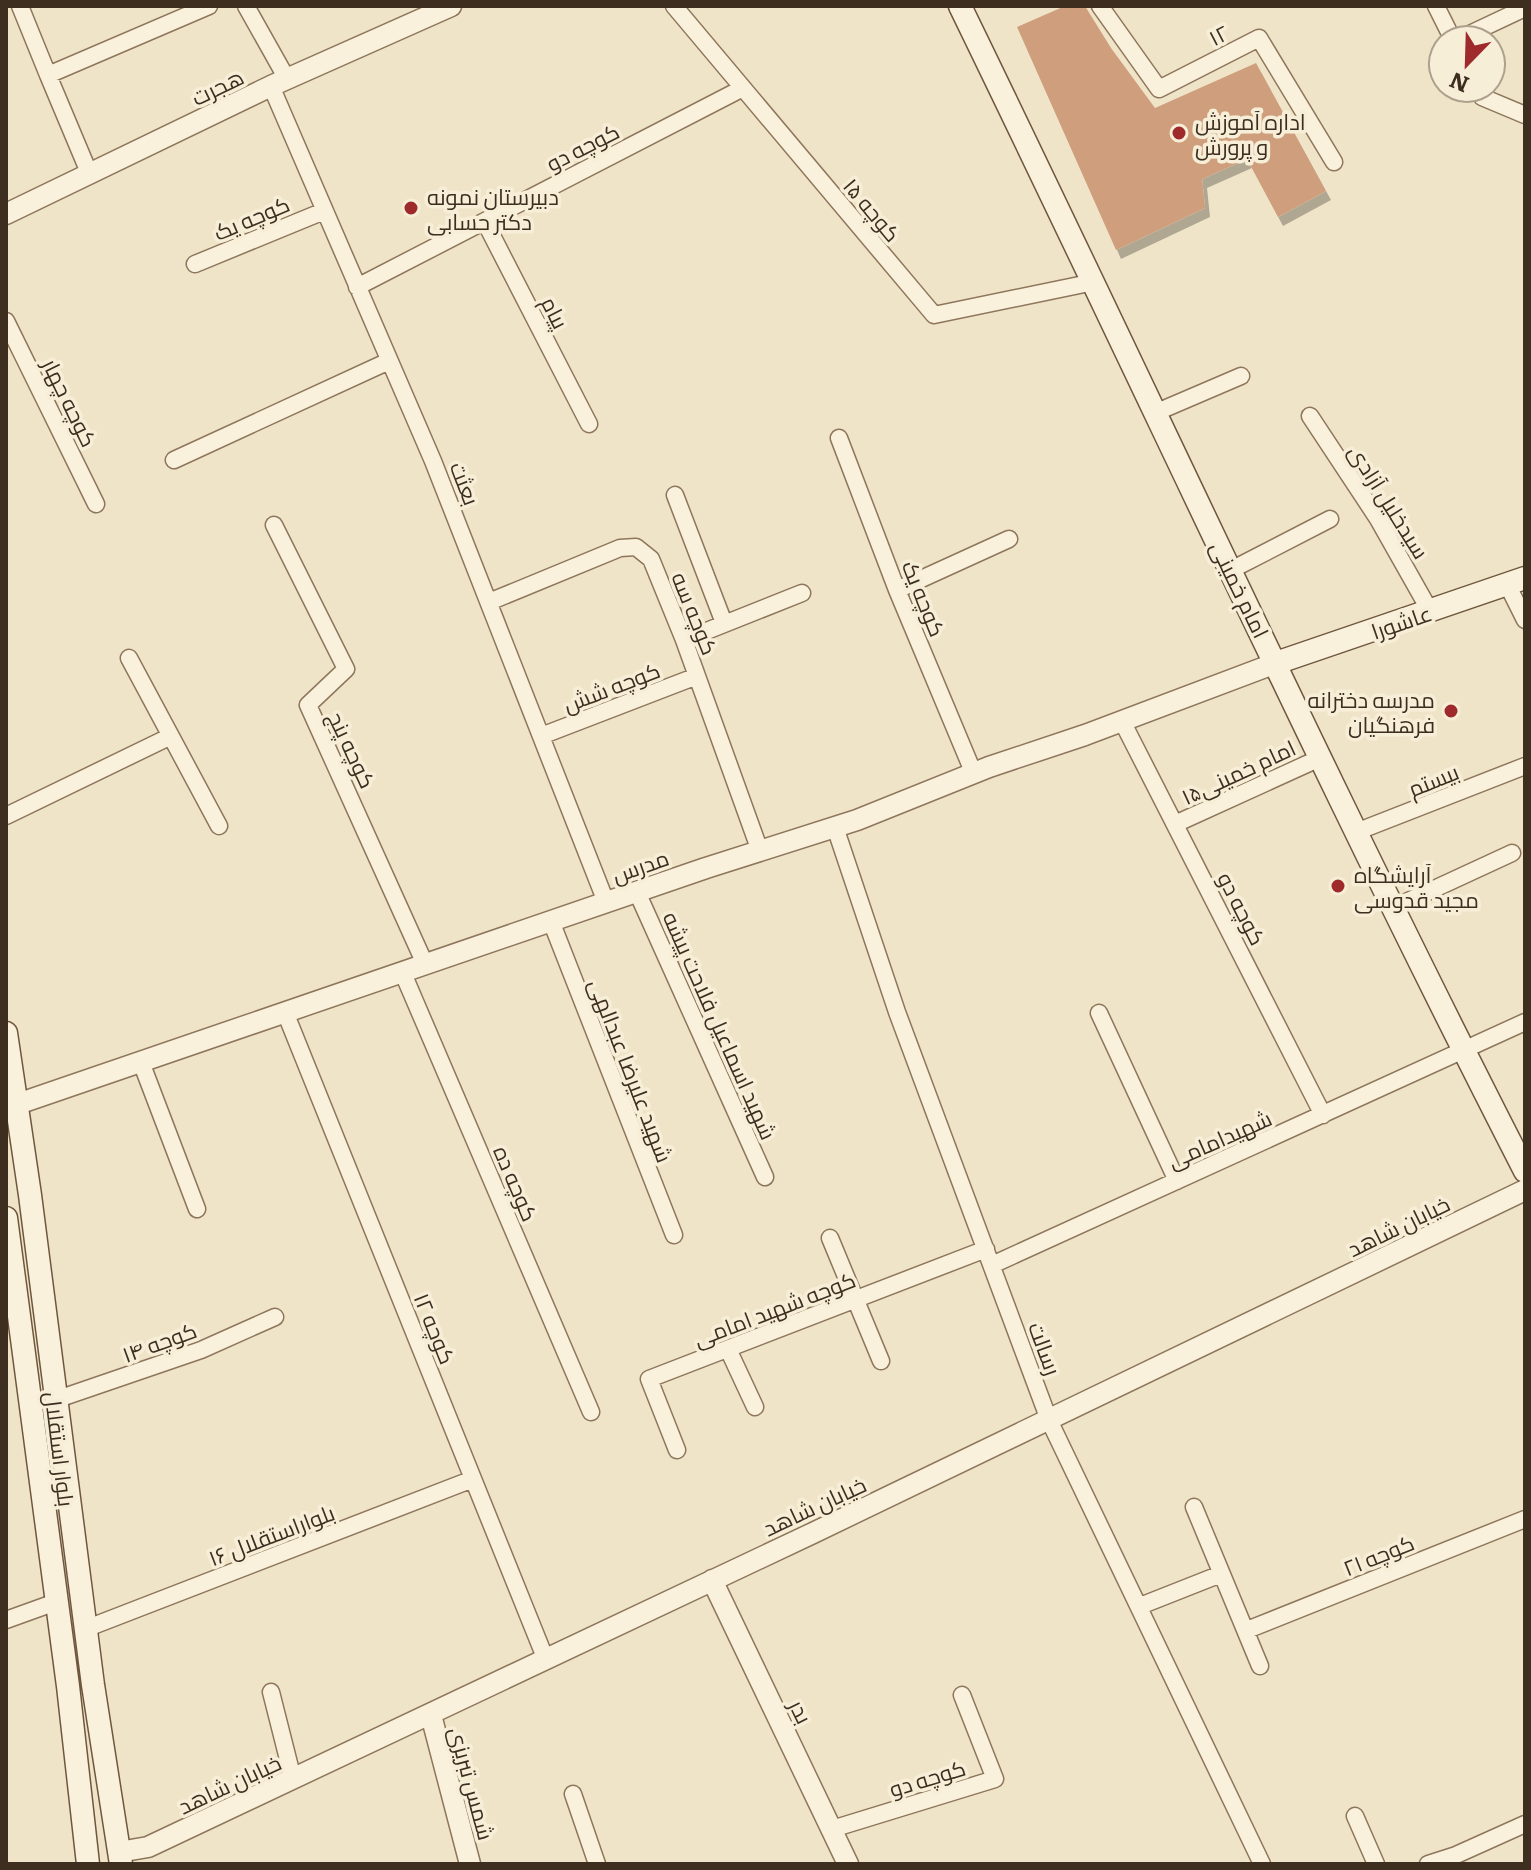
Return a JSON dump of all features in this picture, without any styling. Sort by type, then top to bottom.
[{"type":"main road","name":"امام خمینی","points":[[960,6],[1320,758],[1525,1171]]},
{"type":"main road","name":"عاشورا","points":[[1276,663],[1516,581]]},
{"type":"main road","name":"بلوار استقلال","points":[[6,1033],[11,1106],[120,1858]]},
{"type":"main road","name":"بلوار استقلال","points":[[6,1218],[88,1864]]},
{"type":"street","points":[[20,6],[90,175]]},
{"type":"street","points":[[48,75],[209,6]]},
{"type":"street","points":[[246,6],[279,82]]},
{"type":"street","name":"کوچه ۱۵","points":[[674,6],[934,315],[1094,282]]},
{"type":"street","name":"۱۲","points":[[1100,6],[1159,89],[1259,38],[1334,162]]},
{"type":"street","points":[[1436,6],[1446,24]]},
{"type":"street","name":"هجرت","points":[[6,214],[279,82],[446,7]]},
{"type":"street","points":[[1490,24],[1525,8]]},
{"type":"street","name":"بعثت","points":[[279,82],[324,211],[433,461],[606,902]]},
{"type":"street","name":"کوچه دو","points":[[357,287],[743,88]]},
{"type":"street","points":[[1499,104],[1525,115]]},
{"type":"street","name":"کوچه یک","points":[[195,264],[324,211]]},
{"type":"street","name":"پیام","points":[[485,222],[589,424]]},
{"type":"street","name":"کوچه چهار","points":[[6,321],[96,504]]},
{"type":"street","points":[[174,460],[389,361]]},
{"type":"street","points":[[1157,412],[1241,376]]},
{"type":"street","name":"سیدخلیل آزادی","points":[[1310,416],[1378,519],[1430,611]]},
{"type":"street","name":"کوچه یک","points":[[839,438],[897,590],[974,774]]},
{"type":"street","points":[[675,495],[724,623]]},
{"type":"street","points":[[1231,570],[1330,519]]},
{"type":"street","name":"کوچه پنج","points":[[274,525],[346,669],[308,705],[425,964]]},
{"type":"street","points":[[897,590],[1009,539]]},
{"type":"street","name":"کوچه سه","points":[[489,602],[620,548],[636,547],[651,559],[684,640],[760,851]]},
{"type":"street","points":[[1516,581],[1525,620]]},
{"type":"street","points":[[684,640],[802,593]]},
{"type":"street","points":[[129,658],[219,826]]},
{"type":"street","name":"مدرس","points":[[11,1106],[402,971],[835,827],[1276,663]]},
{"type":"street","name":"کوچه شش","points":[[541,736],[697,676]]},
{"type":"street","name":"کوچه دو","points":[[1122,721],[1323,1115]]},
{"type":"street","points":[[6,816],[169,737]]},
{"type":"street","name":"امام خمینی۱۵","points":[[1175,824],[1320,758]]},
{"type":"street","name":"بیستم","points":[[1356,832],[1525,766]]},
{"type":"street","name":"رسالت","points":[[835,827],[897,1012],[1049,1420],[1262,1864]]},
{"type":"street","points":[[1393,908],[1512,853]]},
{"type":"street","name":"شهید اسماعیل فلاحت پیشه","points":[[637,892],[765,1177]]},
{"type":"street","name":"شهید علیرضا عبدالهی","points":[[551,921],[674,1235]]},
{"type":"street","name":"کوچه ده","points":[[402,971],[591,1412]]},
{"type":"street","name":"کوچه ۱۲","points":[[285,1012],[546,1660]]},
{"type":"street","points":[[1099,1013],[1177,1181]]},
{"type":"street","name":"شهیدامامی","points":[[989,1257],[1177,1181],[1525,1022]]},
{"type":"street","points":[[141,1062],[197,1209]]},
{"type":"street","name":"خیابان شاهد","points":[[120,1858],[431,1715],[1525,1190]]},
{"type":"street","points":[[830,1238],[881,1361]]},
{"type":"street","name":"کوچه شهید امامی","points":[[677,1450],[649,1379],[857,1299],[989,1257]]},
{"type":"street","name":"کوچه ۱۴","points":[[55,1400],[201,1350],[275,1317]]},
{"type":"street","points":[[728,1349],[755,1407]]},
{"type":"street","name":"بلواراستقلال ۱۶","points":[[85,1629],[473,1479]]},
{"type":"street","points":[[1194,1507],[1260,1666]]},
{"type":"street","name":"کوچه ۲۱","points":[[1247,1630],[1525,1519]]},
{"type":"street","points":[[1140,1606],[1221,1574]]},
{"type":"street","name":"بدر","points":[[712,1580],[848,1864]]},
{"type":"street","points":[[6,1620],[56,1602]]},
{"type":"street","points":[[271,1692],[293,1779]]},
{"type":"street","name":"کوچه دو","points":[[832,1829],[995,1779],[962,1695]]},
{"type":"street","name":"شمس تبریزی","points":[[431,1715],[470,1864]]},
{"type":"street","points":[[573,1794],[597,1864]]},
{"type":"street","points":[[1355,1816],[1376,1864]]},
{"type":"street","points":[[1428,1864],[1525,1824]]},
{"type":"building","name":"اداره آموزش و پرورش","points":[[1065,6],[1085,6],[1155,108],[1256,63],[1326,191],[1278,217],[1247,159],[1202,179],[1205,208],[1116,250],[1017,27]]},
{"type":"place","name":"اداره آموزش و پرورش","points":[[1179,133]]},
{"type":"place","name":"دبیرستان نمونه دکتر حسابی","points":[[411,208]]},
{"type":"place","name":"مدرسه دخترانه فرهنگیان","points":[[1451,711]]},
{"type":"place","name":"آرایشگاه مجید قدوسی","points":[[1338,886]]}]
